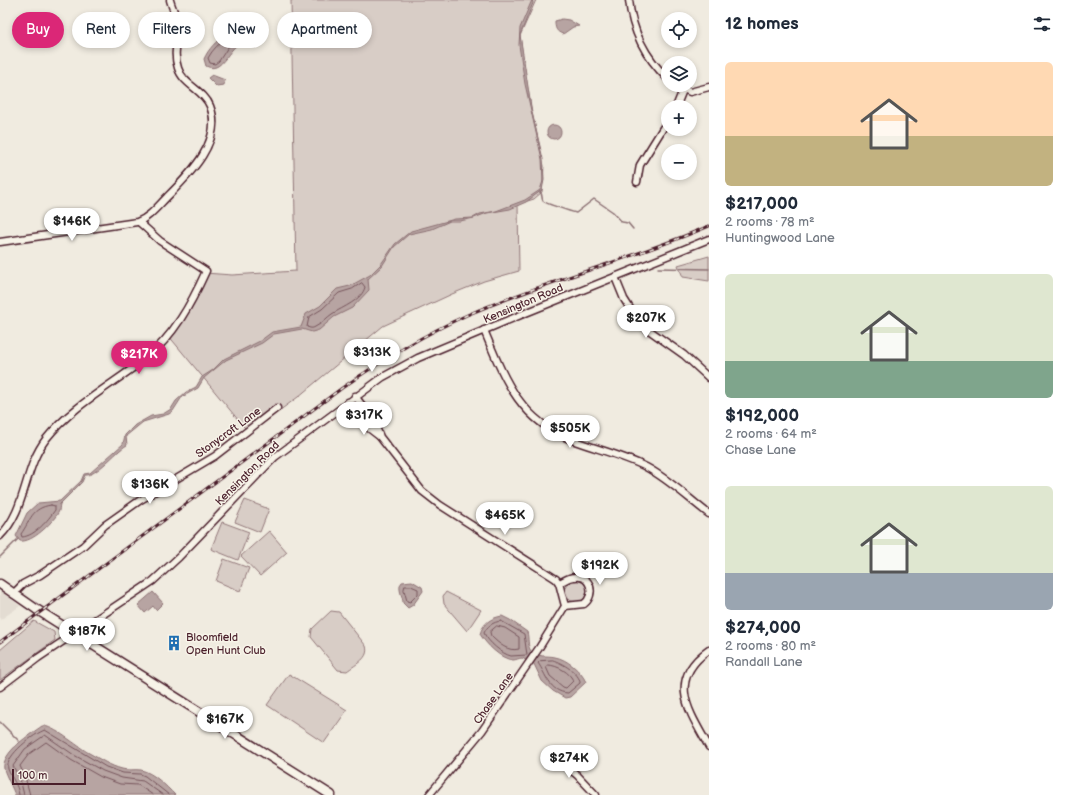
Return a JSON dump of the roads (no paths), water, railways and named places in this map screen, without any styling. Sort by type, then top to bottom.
[{"type":"main road","points":[[0,584],[13,594],[331,795]]},
{"type":"street","points":[[0,242],[139,222],[154,211],[188,176],[206,150],[212,135],[213,118],[210,105],[203,95],[182,77],[177,67],[175,53],[178,25],[170,0]]},
{"type":"street","points":[[629,0],[632,19],[643,47],[661,71]]},
{"type":"street","points":[[697,91],[709,87]]},
{"type":"street","points":[[637,182],[640,165],[661,131]]},
{"type":"street","points":[[0,536],[17,512],[32,463],[46,439],[71,414],[146,359],[163,342],[184,314],[206,271],[160,241],[139,222]]},
{"type":"street","name":"Kensington Road","points":[[0,686],[38,658],[152,581],[179,557],[275,457],[356,396],[396,369],[484,330],[709,239]]},
{"type":"street","points":[[615,277],[624,299],[636,318],[646,328],[684,355],[709,378]]},
{"type":"street","points":[[484,330],[503,375],[514,394],[526,410],[539,422],[565,437],[622,457],[654,472],[681,490],[709,514]]},
{"type":"street","points":[[356,396],[373,420],[380,438]]},
{"type":"street","points":[[348,402],[366,426],[380,438],[415,484],[429,498],[556,579],[559,583],[565,606],[584,604],[591,596],[591,588],[587,581],[580,577],[570,578],[559,583]]},
{"type":"street","name":"Stonycroft Lane","points":[[13,594],[23,584],[40,575],[83,546],[105,525],[139,501],[215,456],[277,408]]},
{"type":"street","name":"Chase Lane","points":[[429,795],[475,740],[540,648],[565,606]]},
{"type":"street","points":[[709,650],[690,669],[685,679],[684,691],[689,708],[709,747]]},
{"type":"street","points":[[552,754],[571,769],[596,795]]},
{"type":"water","points":[[532,0],[533,3],[520,35],[532,113],[543,159],[544,180],[542,190],[526,202],[510,209],[487,213],[474,218],[460,221],[450,221],[432,229],[409,234],[394,247],[382,266],[368,279],[369,290],[352,308],[334,317],[319,330],[312,332],[302,329],[274,334],[262,343],[226,360],[204,378],[198,388],[182,397],[173,411],[169,414],[143,422],[126,436],[127,445],[95,472],[90,475],[85,475],[82,482],[60,504],[58,513],[47,527],[36,536],[25,541],[20,541],[16,536],[27,513],[38,503],[60,501],[81,481],[84,474],[90,473],[123,444],[125,435],[135,425],[151,416],[163,414],[171,409],[176,401],[186,392],[196,387],[202,377],[213,370],[224,359],[260,341],[272,332],[301,327],[306,314],[320,306],[337,289],[350,286],[370,275],[381,264],[395,244],[411,231],[455,219],[473,218],[480,214],[496,211],[525,200],[540,190],[543,181],[542,159],[525,84],[519,45],[520,28]]},
{"type":"water","points":[[562,19],[569,20],[579,26],[573,27],[563,34],[556,29],[555,26],[555,21]]},
{"type":"water","points":[[213,46],[213,48],[234,48],[219,65],[213,68],[206,66],[204,59]]},
{"type":"water","points":[[212,75],[225,80],[224,85],[216,86],[208,78]]},
{"type":"water","points":[[554,125],[559,127],[561,132],[559,137],[554,139],[549,137],[547,132],[549,127]]},
{"type":"water","points":[[412,581],[422,587],[423,591],[413,605],[408,608],[403,603],[400,585],[402,582]]},
{"type":"water","points":[[153,592],[163,603],[156,610],[153,606],[145,613],[138,605]]},
{"type":"water","points":[[502,616],[527,632],[531,651],[540,655],[564,660],[577,670],[586,682],[570,697],[565,698],[553,691],[542,681],[534,664],[522,658],[513,660],[498,654],[480,634],[485,624],[494,618]]},
{"type":"water","points":[[42,726],[52,729],[89,753],[113,766],[124,770],[141,770],[151,774],[160,780],[175,795],[15,795],[4,769],[4,763],[7,756],[18,744]]},
{"type":"waterway","points":[[540,192],[543,201],[576,213],[594,199],[613,212],[622,222],[628,223],[633,229]]},
{"type":"waterway","points":[[658,268],[709,269]]},
{"type":"waterway","points":[[0,557],[18,539]]},
{"type":"waterway","points":[[0,722],[19,741]]},
{"type":"railway","points":[[0,642],[342,388],[403,348],[467,315],[497,303],[709,226]]},
{"type":"place","name":"Bloomfield Open Hunt Club","points":[[174,643]]}]
